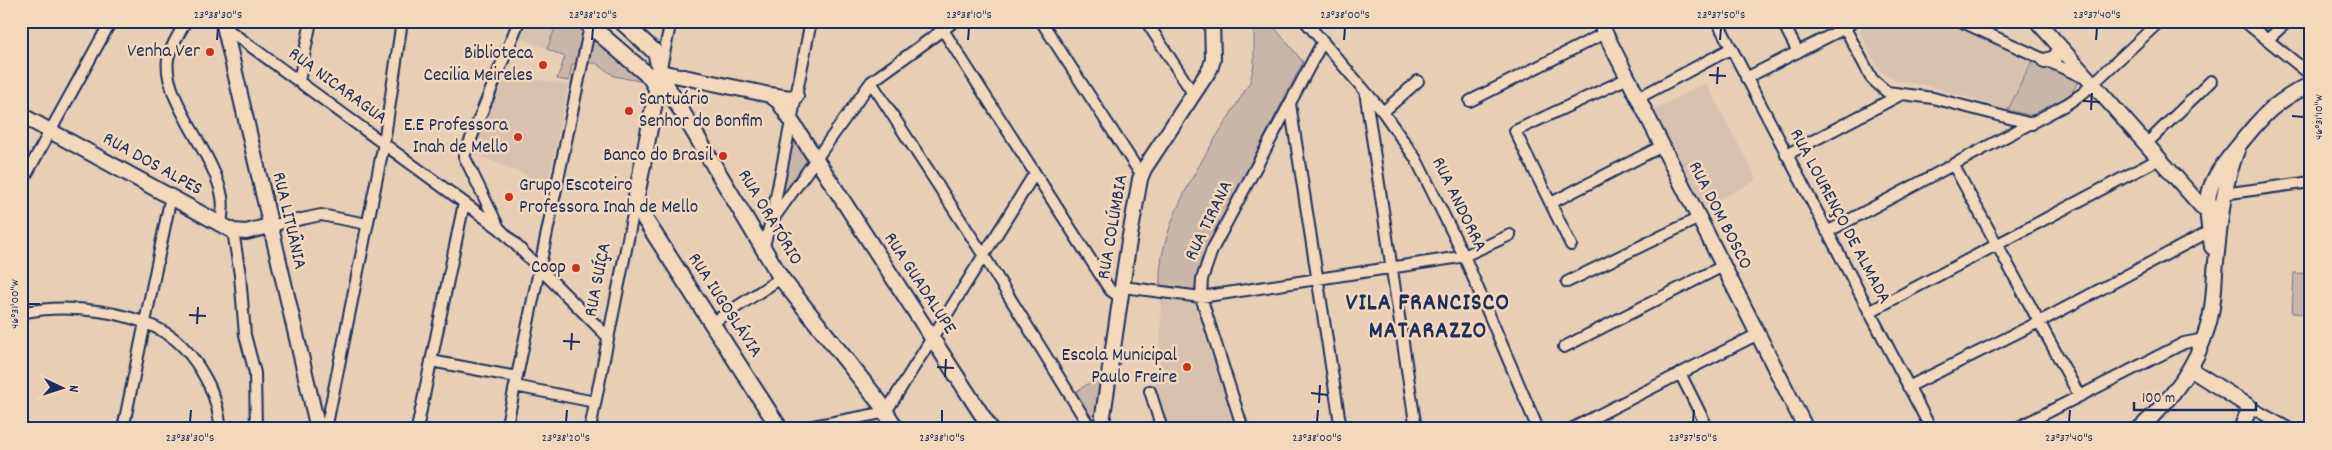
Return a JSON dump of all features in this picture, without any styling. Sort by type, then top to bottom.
[{"type":"main road","name":"RUA ORATÓRIO","points":[[621,21],[652,48],[658,60],[660,72],[781,278],[885,411],[896,429]]},
{"type":"main road","points":[[588,23],[650,77],[658,90]]},
{"type":"main road","name":"RUA SUÍÇA","points":[[635,204],[658,90]]},
{"type":"main road","name":"RUA IUGOSLÁVIA","points":[[635,204],[780,429]]},
{"type":"street","points":[[21,184],[111,21]]},
{"type":"street","points":[[186,21],[169,54],[169,74],[177,98],[216,176],[222,197],[227,227],[240,275],[245,335],[255,373],[256,429]]},
{"type":"street","points":[[298,81],[311,21]]},
{"type":"street","points":[[326,429],[384,143],[402,21]]},
{"type":"street","points":[[500,229],[465,160],[464,152],[519,21]]},
{"type":"street","name":"RUA SUÍÇA","points":[[658,90],[671,21]]},
{"type":"street","points":[[763,248],[777,194],[811,21]]},
{"type":"street","points":[[771,222],[871,82],[955,21]]},
{"type":"street","points":[[1040,21],[1136,167],[1142,173]]},
{"type":"street","points":[[1146,21],[1194,95]]},
{"type":"street","name":"RUA COLÚMBIA","points":[[1101,429],[1128,247],[1142,173],[1212,65],[1212,21]]},
{"type":"street","name":"RUA ANDORRA","points":[[1305,21],[1383,112],[1416,159],[1464,256],[1538,429]]},
{"type":"street","name":"RUA LOURENÇO DE ALMADA","points":[[1717,21],[1930,429]]},
{"type":"street","points":[[1782,21],[1798,52]]},
{"type":"street","points":[[1746,78],[1845,28],[1854,21]]},
{"type":"street","points":[[1960,21],[2090,82]]},
{"type":"street","points":[[2037,21],[2159,159],[2202,206],[2206,208]]},
{"type":"street","points":[[1827,232],[1954,166],[2067,104],[2160,21]]},
{"type":"street","points":[[2244,21],[2311,75]]},
{"type":"street","points":[[2268,40],[2288,21]]},
{"type":"street","points":[[506,429],[588,23]]},
{"type":"street","name":"RUA NICARAGUA","points":[[223,24],[500,229],[608,337]]},
{"type":"street","name":"RUA LITUÂNIA","points":[[223,24],[318,429]]},
{"type":"street","points":[[1470,100],[1602,27]]},
{"type":"street","name":"RUA DOM BOSCO","points":[[1602,27],[1806,429]]},
{"type":"street","points":[[1845,28],[1876,84],[1887,92],[1941,100],[2032,124]]},
{"type":"street","points":[[942,30],[1110,290],[1201,297],[1391,270],[1464,256],[1510,235]]},
{"type":"street","name":"RUA TIRANA","points":[[1243,429],[1201,297],[1204,268],[1323,41]]},
{"type":"street","points":[[2045,61],[2055,58],[2061,48]]},
{"type":"street","points":[[1638,98],[1730,49]]},
{"type":"street","points":[[660,72],[770,95],[790,98],[796,96]]},
{"type":"street","points":[[1571,245],[1551,202],[1515,134],[1516,129],[1628,78]]},
{"type":"street","points":[[1383,112],[1418,81]]},
{"type":"street","points":[[2146,144],[2211,81]]},
{"type":"street","points":[[871,82],[984,256],[1091,429]]},
{"type":"street","points":[[2215,234],[2206,208],[2212,185],[2228,158],[2267,111],[2289,95],[2311,84]]},
{"type":"street","points":[[1365,90],[1416,429]]},
{"type":"street","name":"RUA GUADALUPE","points":[[770,95],[779,102],[991,429]]},
{"type":"street","points":[[1786,155],[1900,95]]},
{"type":"street","points":[[1290,104],[1316,280],[1341,429]]},
{"type":"street","name":"RUA DOS ALPES","points":[[21,115],[227,227]]},
{"type":"street","points":[[2139,429],[2165,404],[2190,369],[2204,338],[2212,309],[2215,275],[2215,234],[2228,173],[2239,145]]},
{"type":"street","points":[[1551,202],[1662,146]]},
{"type":"street","points":[[1869,312],[1996,243],[2159,159]]},
{"type":"street","points":[[1954,166],[2079,395]]},
{"type":"street","points":[[797,429],[877,414],[885,411],[892,404],[1035,173]]},
{"type":"street","points":[[2206,208],[2222,200],[2311,182]]},
{"type":"street","points":[[417,429],[467,204],[481,192]]},
{"type":"street","points":[[777,194],[779,198],[786,201]]},
{"type":"street","points":[[123,429],[171,196]]},
{"type":"street","name":"RUA SUÍÇA","points":[[590,429],[635,204]]},
{"type":"street","points":[[227,227],[246,232],[321,215],[367,224]]},
{"type":"street","points":[[1567,282],[1699,218]]},
{"type":"street","points":[[1908,387],[2215,234]]},
{"type":"street","points":[[1564,347],[1723,266]]},
{"type":"street","points":[[712,323],[781,278]]},
{"type":"street","points":[[21,313],[44,309],[83,310],[145,323],[173,338],[202,371],[217,407],[220,429]]},
{"type":"street","points":[[1571,429],[1758,334]]},
{"type":"street","points":[[2016,429],[2079,395],[2184,343],[2204,338]]},
{"type":"street","points":[[431,361],[595,402]]},
{"type":"street","points":[[2190,369],[2250,407],[2290,429]]},
{"type":"street","points":[[1680,373],[1708,429]]},
{"type":"street","points":[[1150,391],[1162,429]]},
{"type":"street","points":[[2241,429],[2250,407]]},
{"type":"street","points":[[2308,429],[2311,424]]},
{"type":"shaded area","points":[[526,21],[558,21],[547,49],[519,37]]},
{"type":"shaded area","points":[[558,21],[579,21],[649,83],[614,76],[596,63],[572,64],[569,81],[557,79],[565,57],[547,49]]},
{"type":"shaded area","points":[[1254,21],[1269,21],[1303,62],[1202,257],[1194,290],[1160,285],[1162,259],[1168,233],[1178,206],[1206,153],[1250,82],[1254,64]]},
{"type":"shaded area","points":[[1867,21],[1950,21],[2032,61],[2008,110],[1926,85],[1901,82],[1883,73],[1877,67],[1860,32]]},
{"type":"shaded area","points":[[2032,61],[2077,78],[2077,84],[2071,94],[2037,114],[2028,115],[2008,110]]},
{"type":"shaded area","name":"E.E Professora Inah de Mello","points":[[507,69],[540,80],[568,85],[548,184],[472,153]]},
{"type":"shaded area","points":[[1706,83],[1757,180],[1703,208],[1653,110]]},
{"type":"shaded area","points":[[794,138],[809,161],[782,197],[781,196]]},
{"type":"shaded area","points":[[2294,273],[2311,274],[2311,314],[2292,313]]},
{"type":"shaded area","name":"Escola Municipal Paulo Freire","points":[[1161,298],[1195,304],[1236,429],[1169,429],[1155,386],[1156,371],[1160,363]]},
{"type":"shaded area","points":[[1103,374],[1096,418],[1091,419],[1074,393]]},
{"type":"place","name":"Venha Ver","points":[[210,52]]},
{"type":"place","name":"Biblioteca Cecilia Meireles","points":[[543,65]]},
{"type":"place","name":"Santuário Senhor do Bonfim","points":[[629,111]]},
{"type":"place","name":"E.E Professora Inah de Mello","points":[[518,137]]},
{"type":"place","name":"Banco do Brasil","points":[[723,156]]},
{"type":"place","name":"Grupo Escoteiro Professora Inah de Mello","points":[[509,197]]},
{"type":"place","name":"Coop","points":[[576,268]]},
{"type":"place","name":"Escola Municipal Paulo Freire","points":[[1187,367]]},
{"type":"district","name":"VILA FRANCISCO MATARAZZO","points":[[1428,318]]}]
